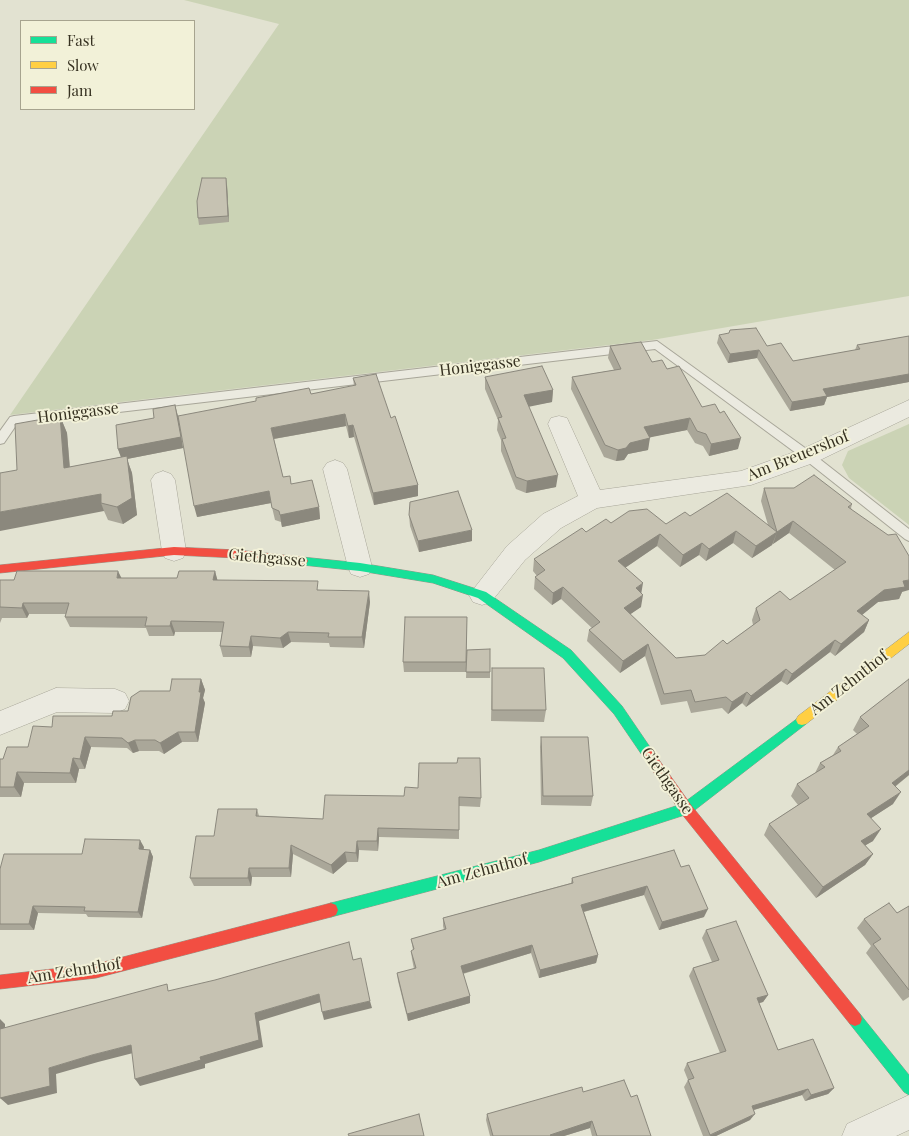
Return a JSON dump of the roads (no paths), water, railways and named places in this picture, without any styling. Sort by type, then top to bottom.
[{"type":"street","name":"Am Breuershof","points":[[482,595],[516,553],[552,520],[592,500],[743,479],[808,456],[909,408]]},
{"type":"street","points":[[559,424],[592,500]]},
{"type":"street","points":[[335,469],[360,567]]},
{"type":"street","points":[[163,480],[174,552]]},
{"type":"street","name":"Giethgasse","points":[[0,569],[174,552],[238,554],[360,567],[433,579],[482,595],[567,654],[618,710],[686,810],[909,1087]]},
{"type":"street","name":"Am Zehnthof","points":[[0,982],[96,971],[538,856],[686,810],[909,637]]},
{"type":"street","points":[[0,723],[56,700],[115,701]]},
{"type":"street","points":[[859,1136],[909,1112]]},
{"type":"lane","name":"Honiggasse","points":[[0,440],[14,420],[657,346],[808,456],[909,536]]}]
